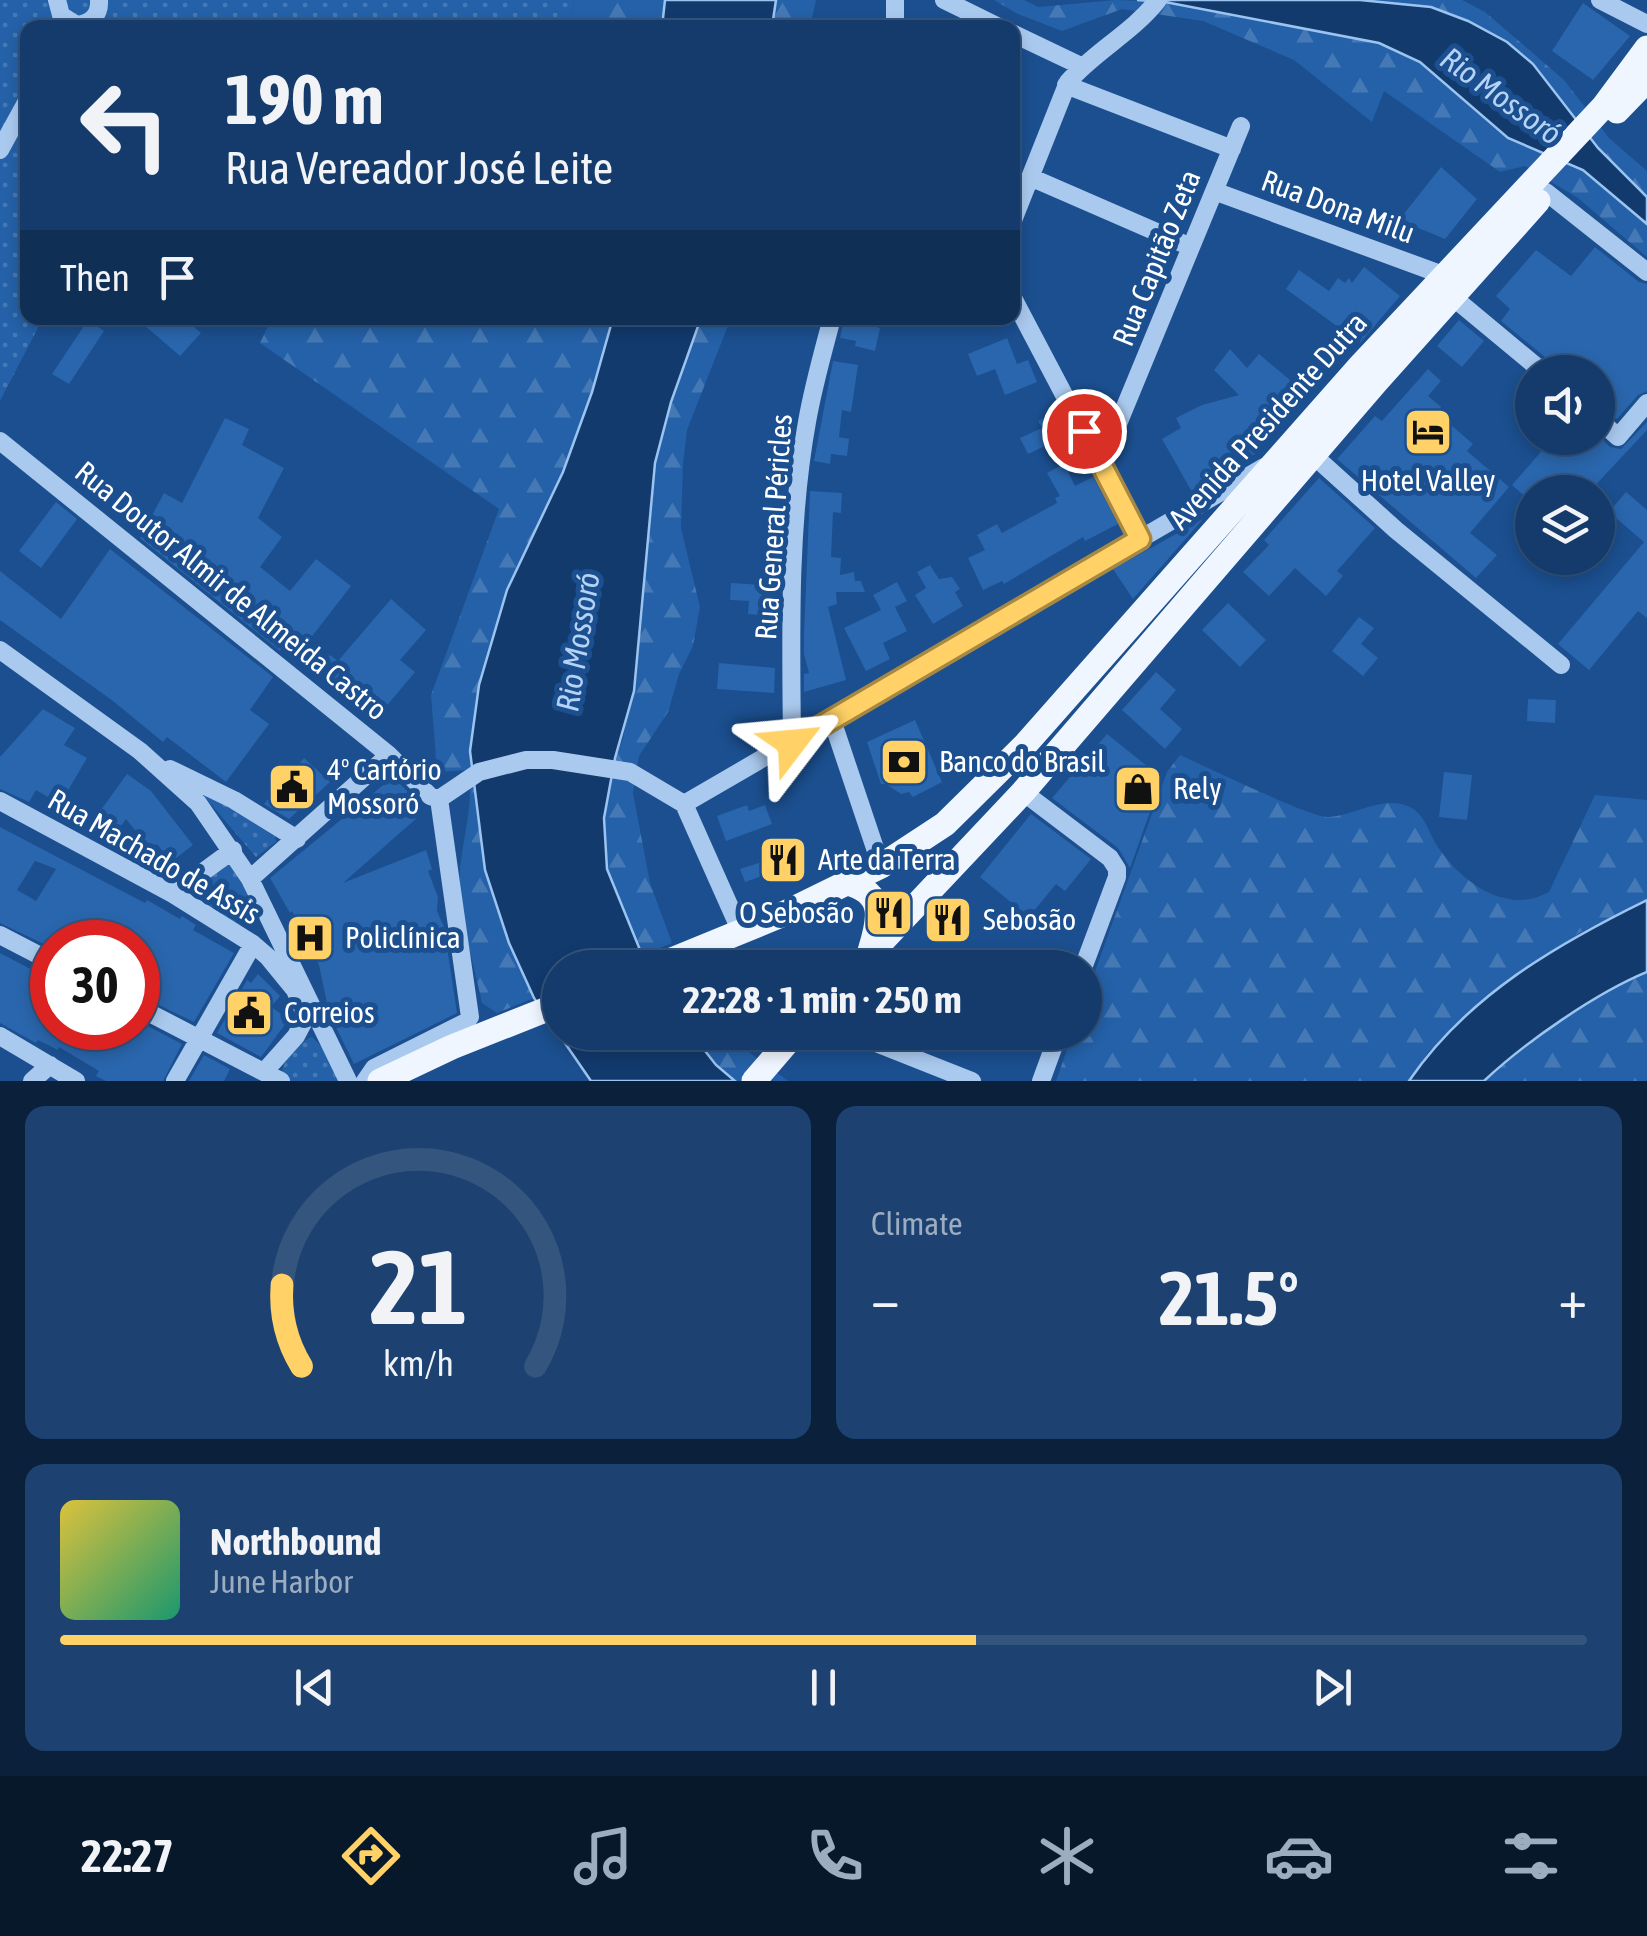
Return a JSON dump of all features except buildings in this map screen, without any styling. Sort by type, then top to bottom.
[{"type":"main road","name":"Avenida Presidente Dutra","points":[[696,950],[882,866],[946,824],[1024,746],[1278,459],[1368,374],[1546,185],[1609,111],[1647,48]]},
{"type":"main road","name":"Avenida Presidente Dutra","points":[[1609,111],[1647,80]]},
{"type":"main road","name":"Avenida Presidente Dutra","points":[[874,950],[1023,792],[1313,455],[1368,374]]},
{"type":"main road","points":[[1024,746],[1046,765]]},
{"type":"main road","points":[[847,883],[863,887],[876,904],[878,923],[868,950]]},
{"type":"main road","points":[[380,1081],[542,1011]]},
{"type":"main road","points":[[754,1081],[781,1050]]},
{"type":"street","points":[[944,0],[985,20]]},
{"type":"street","points":[[1020,203],[1066,85],[1082,66],[1142,20],[1158,0]]},
{"type":"street","points":[[1600,0],[1647,24]]},
{"type":"street","points":[[1020,37],[1082,66]]},
{"type":"street","points":[[1066,85],[1232,149]]},
{"type":"street","points":[[0,150],[20,114]]},
{"type":"street","name":"Rua Capitão Zeta","points":[[1101,465],[1241,126]]},
{"type":"street","points":[[1030,177],[1191,247]]},
{"type":"street","points":[[1546,185],[1647,272]]},
{"type":"street","name":"Rua Dona Milu","points":[[1214,192],[1449,286]]},
{"type":"street","points":[[1449,286],[1524,355]]},
{"type":"street","points":[[1020,311],[1140,539]]},
{"type":"street","name":"Rua General Péricles","points":[[792,743],[792,590],[798,494],[806,422],[830,325]]},
{"type":"street","points":[[1615,434],[1618,437],[1647,403]]},
{"type":"street","name":"Rua Doutor Almir de Almeida Castro","points":[[0,441],[389,754],[422,789],[439,799]]},
{"type":"street","points":[[1313,455],[1396,530],[1562,666]]},
{"type":"street","points":[[684,804],[1278,459]]},
{"type":"street","points":[[0,650],[152,761],[198,803],[250,878],[348,1081]]},
{"type":"street","points":[[832,720],[882,866]]},
{"type":"street","points":[[250,878],[389,754]]},
{"type":"street","points":[[365,1081],[374,1068],[470,1017],[439,799],[479,772],[526,760],[553,760],[630,772],[684,804],[730,936]]},
{"type":"street","points":[[152,761],[234,800],[296,838]]},
{"type":"street","points":[[1023,792],[1110,858],[1117,869],[1090,950]]},
{"type":"street","name":"Rua Machado de Assis","points":[[0,801],[174,894],[253,944],[295,990],[306,1017],[272,1077]]},
{"type":"street","points":[[174,894],[233,850]]},
{"type":"street","points":[[234,932],[258,921],[264,913],[262,903]]},
{"type":"street","points":[[0,935],[30,951]]},
{"type":"street","points":[[174,1081],[253,944]]},
{"type":"street","points":[[160,1018],[272,1077]]},
{"type":"street","points":[[0,1036],[76,1081]]},
{"type":"street","points":[[894,1050],[972,1081]]},
{"type":"street","points":[[1041,1081],[1052,1050]]},
{"type":"street","points":[[32,1081],[50,1064]]},
{"type":"green space","points":[[0,0],[574,0],[571,20],[20,20],[20,325],[39,325],[0,401]]},
{"type":"green space","points":[[574,0],[665,0],[663,20],[571,20]]},
{"type":"green space","points":[[776,0],[816,0],[812,20],[773,20]]},
{"type":"green space","points":[[994,0],[1024,0],[1038,7],[1116,0],[1165,2],[1379,43],[1420,62],[1508,138],[1583,170],[1647,224],[1647,257],[1578,198],[1525,166],[1500,172],[1384,91],[1372,122],[1294,60],[1203,21],[1122,9],[1062,31]]},
{"type":"green space","points":[[1360,0],[1462,0],[1485,12],[1564,80],[1609,138],[1647,171],[1647,197],[1598,148],[1533,64],[1392,5]]},
{"type":"green space","points":[[269,325],[611,325],[563,472],[507,590],[479,685],[470,751],[485,870],[508,940],[534,998],[497,1013],[482,1003],[462,909],[461,863],[470,801],[468,770],[437,772],[431,695],[499,509],[260,343]]},
{"type":"green space","points":[[698,325],[728,325],[687,430],[683,464],[681,528],[700,607],[693,646],[679,674],[668,712],[639,756],[633,793],[650,883],[672,943],[654,950],[640,950],[607,869],[604,818],[615,758],[623,739],[641,629],[655,463],[671,402]]},
{"type":"green space","points":[[1180,755],[1279,800],[1328,817],[1390,803],[1410,807],[1461,874],[1488,892],[1518,900],[1549,892],[1595,795],[1647,800],[1647,900],[1579,933],[1429,1051],[1409,1081],[1056,1081],[1067,1050],[1102,1050],[1102,952],[1167,772]]},
{"type":"green space","points":[[208,790],[275,837],[276,842],[256,857],[203,795]]},
{"type":"green space","points":[[229,860],[259,909],[238,926],[192,900],[187,890]]},
{"type":"green space","points":[[1647,972],[1647,1081],[1484,1081],[1561,1020]]},
{"type":"green space","points":[[312,1037],[326,1051],[343,1081],[290,1081],[282,1076],[291,1054]]},
{"type":"green space","points":[[704,1050],[746,1050],[788,1081],[735,1081]]},
{"type":"water","points":[[665,0],[776,0],[773,20],[663,20]]},
{"type":"water","name":"Rio Mossoró","points":[[1137,0],[1360,0],[1431,7],[1468,21],[1507,42],[1533,64],[1598,148],[1647,197],[1647,224],[1583,170],[1508,138],[1420,62],[1379,43]]},
{"type":"water","name":"Rio Mossoró","points":[[611,325],[698,325],[671,402],[655,463],[634,691],[615,758],[604,818],[607,869],[640,950],[542,950],[542,1010],[509,943],[485,870],[470,751],[479,685],[507,590],[563,472]]},
{"type":"water","points":[[1647,900],[1647,972],[1561,1020],[1484,1081],[1409,1081],[1458,1023],[1516,975]]},
{"type":"water","points":[[570,1050],[704,1050],[735,1081],[591,1081]]},
{"type":"place","name":"Hotel Valley","points":[[1428,432]]},
{"type":"place","name":"Banco do Brasil","points":[[904,762]]},
{"type":"place","name":"4º Cartório Mossoró","points":[[292,787]]},
{"type":"place","name":"Rely","points":[[1138,789]]},
{"type":"place","name":"Arte da Terra","points":[[783,860]]},
{"type":"place","name":"O Sebosão","points":[[889,913]]},
{"type":"place","name":"Sebosão","points":[[948,920]]},
{"type":"place","name":"Policlínica","points":[[310,938]]},
{"type":"place","name":"Correios","points":[[249,1013]]},
{"type":"route","points":[[792,743],[1140,539],[1084,431]]}]
